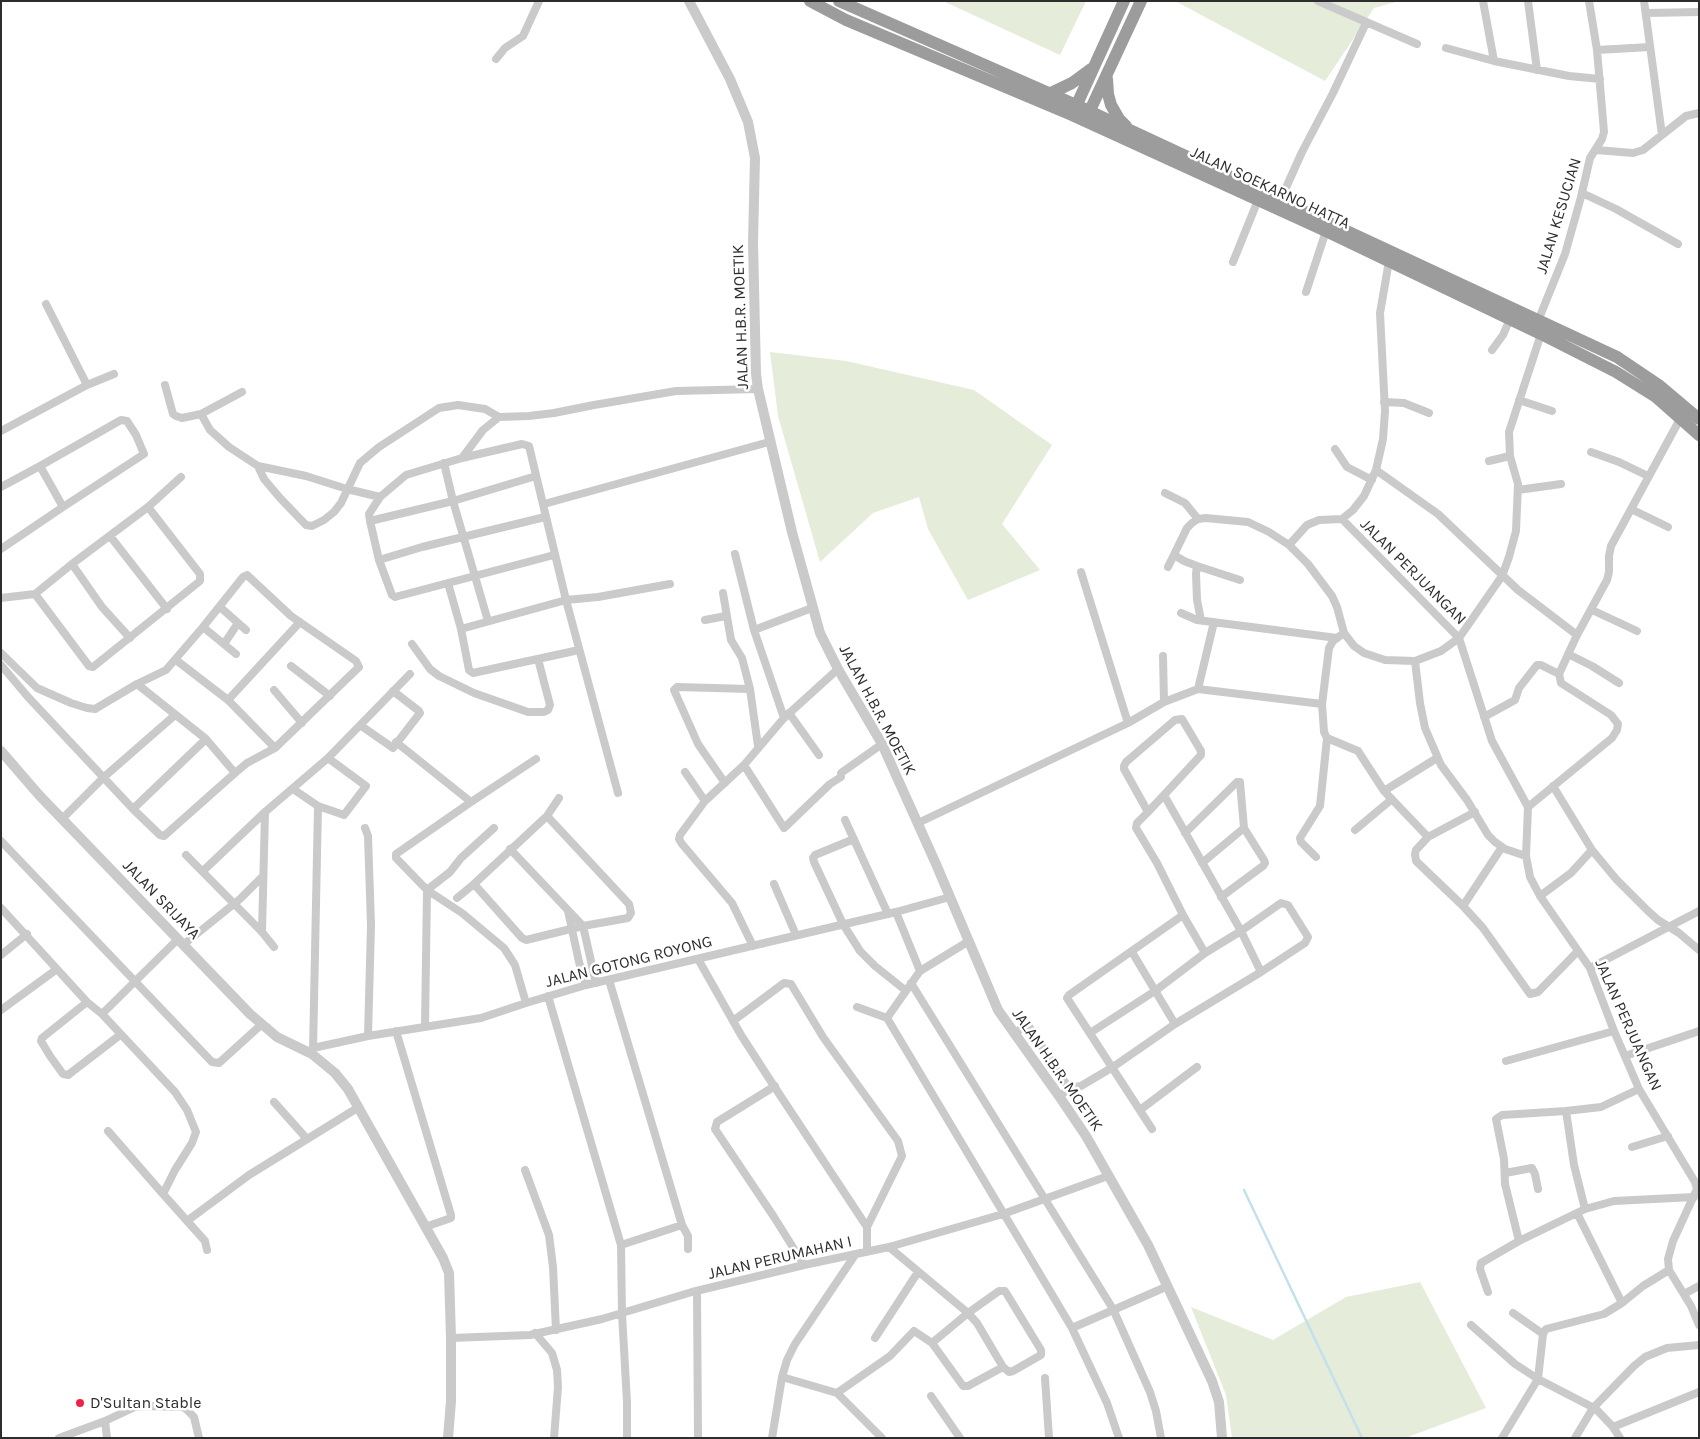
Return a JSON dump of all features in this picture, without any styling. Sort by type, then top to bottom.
[{"type":"highway","name":"JALAN SOEKARNO HATTA","points":[[810,1],[846,20],[1088,116],[1258,200],[1542,334],[1616,372],[1656,397],[1699,435]]},
{"type":"highway","name":"JALAN SOEKARNO HATTA","points":[[839,1],[1051,94],[1074,110]]},
{"type":"highway","points":[[1074,110],[1124,1]]},
{"type":"highway","points":[[1088,116],[1141,1]]},
{"type":"highway","points":[[1051,94],[1076,80],[1094,66]]},
{"type":"highway","points":[[1107,76],[1111,105],[1130,130]]},
{"type":"highway","name":"JALAN SOEKARNO HATTA","points":[[1088,116],[1130,130],[1617,357],[1660,386],[1699,418]]},
{"type":"street","points":[[496,59],[505,48],[523,36],[539,1]]},
{"type":"street","name":"JALAN H.B.R. MOETIK","points":[[689,1],[730,79],[748,122],[755,158],[753,242],[758,389],[769,442],[820,633],[838,669],[882,744],[969,941],[992,999],[1014,1034],[1086,1136],[1148,1245],[1216,1391],[1221,1418],[1222,1438]]},
{"type":"street","points":[[1318,1],[1417,44]]},
{"type":"street","points":[[1484,1],[1494,61]]},
{"type":"street","points":[[1528,1],[1537,70]]},
{"type":"street","name":"JALAN KESUCIAN","points":[[1538,321],[1565,254],[1582,193],[1587,167],[1604,132],[1597,50],[1589,1]]},
{"type":"street","points":[[1644,1],[1662,135]]},
{"type":"street","points":[[1646,12],[1699,12]]},
{"type":"street","points":[[1280,201],[1302,152],[1333,93],[1366,23]]},
{"type":"street","points":[[1597,50],[1650,47]]},
{"type":"street","points":[[1446,48],[1537,70],[1600,79]]},
{"type":"street","points":[[1596,150],[1633,153],[1643,150],[1686,116],[1699,113]]},
{"type":"street","points":[[1582,193],[1616,209],[1678,244]]},
{"type":"street","points":[[1233,262],[1258,200]]},
{"type":"street","points":[[1306,292],[1326,231]]},
{"type":"street","points":[[1289,545],[1307,525],[1319,520],[1342,519],[1359,504],[1376,470],[1383,439],[1384,402],[1380,313],[1389,261]]},
{"type":"street","points":[[46,304],[87,385]]},
{"type":"street","points":[[1492,350],[1503,335],[1510,319]]},
{"type":"street","points":[[1181,613],[1214,622],[1340,635],[1374,658],[1392,661],[1415,661],[1441,651],[1459,638],[1502,576],[1509,557],[1516,531],[1518,479],[1510,456],[1508,432],[1542,334]]},
{"type":"street","points":[[1,430],[87,385],[114,374]]},
{"type":"street","points":[[165,385],[173,414],[182,418],[201,414],[242,392]]},
{"type":"street","points":[[258,466],[264,479],[280,498],[309,526],[324,520],[341,504],[360,463],[366,457],[433,410],[439,408],[458,405],[485,409],[499,417],[529,416],[676,391],[758,389]]},
{"type":"street","points":[[1519,400],[1552,411]]},
{"type":"street","points":[[1384,402],[1404,404],[1429,413]]},
{"type":"street","points":[[201,414],[210,430],[229,447],[258,466],[306,476],[380,497]]},
{"type":"street","points":[[462,458],[483,430],[499,417]]},
{"type":"street","points":[[1528,807],[1612,738],[1618,726],[1616,720],[1611,715],[1561,682],[1559,674],[1577,635],[1609,576],[1611,546],[1680,419]]},
{"type":"street","points":[[1,486],[120,420],[126,421],[136,436],[144,454],[1,549]]},
{"type":"street","points":[[544,504],[769,442]]},
{"type":"street","points":[[554,554],[394,597],[379,560],[370,521],[371,511],[380,497],[406,475],[462,458],[527,444],[530,448],[554,554],[618,793]]},
{"type":"street","points":[[1335,449],[1347,467],[1372,480]]},
{"type":"street","points":[[1591,452],[1619,462],[1648,476]]},
{"type":"street","points":[[1489,461],[1510,456]]},
{"type":"street","points":[[444,463],[453,501],[488,621]]},
{"type":"street","points":[[40,466],[64,508]]},
{"type":"street","points":[[1376,470],[1438,514],[1502,576],[1577,635]]},
{"type":"street","points":[[370,521],[453,501],[536,476]]},
{"type":"street","points":[[1,598],[36,594],[72,564],[148,507],[181,477]]},
{"type":"street","points":[[1518,490],[1561,484]]},
{"type":"street","points":[[1165,493],[1184,503],[1198,519]]},
{"type":"street","points":[[36,594],[91,667],[130,638],[200,581],[201,577],[148,507]]},
{"type":"street","points":[[1632,509],[1668,527]]},
{"type":"street","points":[[379,560],[422,547],[545,518]]},
{"type":"street","points":[[1168,567],[1187,528],[1198,519],[1248,522],[1289,545],[1313,570],[1332,596],[1337,607],[1340,635]]},
{"type":"street","name":"JALAN PERJUANGAN","points":[[1342,519],[1459,638],[1492,741],[1528,807],[1526,856],[1528,873],[1540,896],[1590,968],[1614,1031],[1640,1089],[1691,1175],[1696,1191]]},
{"type":"street","points":[[110,536],[167,609]]},
{"type":"street","points":[[735,554],[754,630],[786,715],[819,755]]},
{"type":"street","points":[[1174,555],[1184,562],[1240,580]]},
{"type":"street","points":[[72,564],[102,607],[130,638]]},
{"type":"street","points":[[1197,566],[1197,600],[1201,620]]},
{"type":"street","points":[[1082,572],[1128,723]]},
{"type":"street","points":[[1,653],[37,688],[71,703],[95,709],[137,684],[161,673],[176,660],[242,577],[247,575],[300,622],[356,661],[358,669],[275,748],[247,763],[235,772],[166,835],[160,835],[1,665]]},
{"type":"street","points":[[448,583],[461,629],[469,670],[473,673],[579,650]]},
{"type":"street","points":[[461,629],[566,600],[598,597],[670,584]]},
{"type":"street","points":[[722,593],[731,640],[742,658],[750,690],[758,746]]},
{"type":"street","points":[[220,607],[246,630]]},
{"type":"street","points":[[754,630],[812,608]]},
{"type":"street","points":[[1592,610],[1637,631]]},
{"type":"street","points":[[705,620],[726,616]]},
{"type":"street","points":[[228,700],[300,622]]},
{"type":"street","points":[[1198,688],[1214,622]]},
{"type":"street","points":[[224,644],[238,623]]},
{"type":"street","points":[[203,627],[236,654]]},
{"type":"street","points":[[1316,857],[1301,842],[1300,838],[1320,806],[1327,738],[1323,724],[1322,704],[1329,648],[1331,643],[1340,635]]},
{"type":"street","points":[[412,644],[422,660],[439,676],[474,693],[528,712],[544,712],[550,706],[538,659]]},
{"type":"street","points":[[1568,654],[1619,683]]},
{"type":"street","points":[[1163,656],[1164,702]]},
{"type":"street","points":[[176,660],[228,700],[275,748]]},
{"type":"street","points":[[1415,661],[1424,723],[1437,758],[1494,842],[1526,856]]},
{"type":"street","points":[[1484,717],[1515,700],[1518,688],[1537,665],[1541,665],[1559,674]]},
{"type":"street","points":[[292,666],[330,696]]},
{"type":"street","points":[[752,946],[732,903],[679,839],[680,835],[705,801],[744,765],[758,746],[786,715],[838,669]]},
{"type":"street","points":[[203,871],[265,812],[328,758],[410,674]]},
{"type":"street","points":[[137,684],[206,739],[235,772]]},
{"type":"street","points":[[28,696],[37,688]]},
{"type":"street","points":[[724,783],[698,744],[674,690],[677,688],[750,690]]},
{"type":"street","points":[[918,823],[1128,723],[1164,702],[1198,688],[1322,704]]},
{"type":"street","points":[[274,690],[302,723]]},
{"type":"street","points":[[360,726],[393,748],[420,713],[393,691]]},
{"type":"street","points":[[62,819],[104,777],[175,716]]},
{"type":"street","points":[[1148,812],[1124,766],[1126,762],[1175,720],[1182,719],[1201,755],[1164,795],[1148,812],[1137,823],[1136,829],[1157,863],[1183,915],[1205,953]]},
{"type":"street","points":[[1327,738],[1358,751],[1384,791],[1428,837]]},
{"type":"street","points":[[134,808],[206,739]]},
{"type":"street","points":[[396,742],[471,802]]},
{"type":"street","points":[[744,765],[784,828],[830,784],[841,777],[841,773],[882,744]]},
{"type":"street","name":"JALAN SRIJAYA","points":[[1,751],[39,795],[250,1014],[277,1037],[313,1051],[348,1089],[443,1258],[449,1274],[451,1401],[448,1438]]},
{"type":"street","points":[[293,788],[318,806],[344,815],[366,786],[328,758]]},
{"type":"street","points":[[1384,791],[1437,758]]},
{"type":"street","points":[[526,1003],[515,965],[504,948],[462,913],[428,890],[396,858],[397,852],[536,760]]},
{"type":"street","points":[[685,772],[705,801]]},
{"type":"street","points":[[1185,833],[1238,782],[1240,783],[1244,828],[1264,860],[1264,865],[1222,897]]},
{"type":"street","points":[[1553,786],[1592,850],[1616,879],[1658,920],[1679,933],[1699,950]]},
{"type":"street","points":[[1164,795],[1241,931],[1261,972]]},
{"type":"street","points":[[457,898],[547,816],[560,798]]},
{"type":"street","points":[[1354,830],[1392,799]]},
{"type":"street","points":[[313,1051],[318,806]]},
{"type":"street","points":[[262,932],[265,812]]},
{"type":"street","points":[[1475,812],[1428,837],[1416,850],[1416,861],[1463,906],[1491,938],[1530,994],[1538,992],[1578,951]]},
{"type":"street","points":[[474,884],[524,939],[528,940],[583,926],[628,918],[631,913],[630,904],[547,816]]},
{"type":"street","points":[[845,820],[920,971]]},
{"type":"street","points":[[365,828],[368,836],[371,925],[368,1036]]},
{"type":"street","points":[[425,1027],[428,890],[450,872],[494,828]]},
{"type":"street","points":[[1202,862],[1244,828]]},
{"type":"street","points":[[854,839],[816,855],[813,858],[814,862],[842,924],[867,958],[905,990]]},
{"type":"street","points":[[1,841],[214,1063],[219,1063],[262,1024]]},
{"type":"street","points":[[1463,906],[1502,847]]},
{"type":"street","points":[[510,849],[583,926],[596,983]]},
{"type":"street","points":[[1540,896],[1571,873],[1592,850]]},
{"type":"street","points":[[186,855],[262,932],[274,947]]},
{"type":"street","points":[[102,1014],[180,942],[246,894],[264,876]]},
{"type":"street","points":[[774,884],[796,935]]},
{"type":"street","name":"JALAN GOTONG ROYONG","points":[[313,1051],[368,1036],[481,1018],[586,985],[892,913],[950,897]]},
{"type":"street","points":[[1062,1100],[1175,1024],[1305,943],[1308,937],[1288,905],[1280,904],[1205,953],[1155,991],[1090,1033]]},
{"type":"street","points":[[1,908],[27,934],[87,1002],[102,1014],[175,1092],[187,1110],[196,1132],[192,1143],[163,1194]]},
{"type":"street","points":[[568,909],[586,985]]},
{"type":"street","points":[[1590,968],[1699,912]]},
{"type":"street","points":[[1152,1129],[1067,997],[1183,915]]},
{"type":"street","points":[[1,955],[27,934]]},
{"type":"street","points":[[886,1018],[920,971],[969,941]]},
{"type":"street","points":[[1132,952],[1175,1024]]},
{"type":"street","points":[[698,959],[733,1021],[868,1227]]},
{"type":"street","points":[[1,1010],[57,969]]},
{"type":"street","points":[[609,980],[682,1225],[688,1236],[688,1249]]},
{"type":"street","points":[[733,1021],[784,983],[791,984],[828,1045],[898,1141],[901,1151],[900,1160],[868,1227],[867,1252]]},
{"type":"street","points":[[911,983],[1043,1199],[1113,1309],[1150,1392],[1161,1438]]},
{"type":"street","points":[[548,996],[621,1245],[622,1314],[627,1402],[626,1438]]},
{"type":"street","points":[[87,1002],[42,1038],[41,1041],[63,1074],[68,1075],[120,1035]]},
{"type":"street","points":[[857,1007],[886,1018],[1072,1328],[1107,1402],[1119,1438]]},
{"type":"street","points":[[1014,1034],[1028,1025],[1072,1092]]},
{"type":"street","points":[[396,1031],[452,1215],[452,1218],[425,1227]]},
{"type":"street","points":[[1506,1061],[1614,1031]]},
{"type":"street","points":[[1625,1056],[1699,1031]]},
{"type":"street","points":[[1140,1110],[1198,1067]]},
{"type":"street","points":[[775,1086],[717,1122],[715,1129],[804,1265]]},
{"type":"street","points":[[1520,1242],[1504,1180],[1504,1159],[1496,1122],[1497,1117],[1502,1115],[1601,1107],[1640,1089]]},
{"type":"street","points":[[274,1102],[308,1139]]},
{"type":"street","points":[[186,1221],[249,1175],[359,1107]]},
{"type":"street","points":[[1566,1111],[1574,1165],[1585,1209]]},
{"type":"street","points":[[108,1130],[205,1241],[207,1250]]},
{"type":"street","points":[[1632,1147],[1668,1136]]},
{"type":"street","points":[[1505,1173],[1532,1168],[1538,1189]]},
{"type":"street","points":[[525,1170],[549,1235],[553,1267],[556,1330]]},
{"type":"street","name":"JALAN PERUMAHAN I","points":[[451,1338],[530,1335],[622,1314],[698,1291],[804,1265],[855,1256],[889,1247],[1003,1214],[1108,1176]]},
{"type":"street","points":[[1488,1292],[1480,1269],[1481,1263],[1585,1209],[1614,1201],[1696,1191]]},
{"type":"street","points":[[1696,1191],[1670,1249],[1669,1270],[1691,1306],[1699,1325]]},
{"type":"street","points":[[1577,1213],[1622,1303]]},
{"type":"street","points":[[621,1245],[682,1225]]},
{"type":"street","points":[[889,1247],[968,1313],[977,1322],[1003,1367],[1009,1372],[1013,1372],[1042,1353],[1003,1290],[968,1313],[932,1342]]},
{"type":"street","points":[[772,1438],[782,1377],[787,1360],[795,1344],[855,1256]]},
{"type":"street","points":[[1502,1438],[1538,1379],[1543,1334],[1548,1328],[1604,1314],[1669,1270]]},
{"type":"street","points":[[875,1338],[918,1272]]},
{"type":"street","points":[[1072,1328],[1168,1286]]},
{"type":"street","points":[[1684,1294],[1699,1286]]},
{"type":"street","points":[[698,1291],[698,1438]]},
{"type":"street","points":[[1513,1313],[1543,1334]]},
{"type":"street","points":[[1471,1325],[1516,1364],[1538,1379],[1593,1408],[1613,1427],[1620,1438]]},
{"type":"street","points":[[837,1393],[890,1356],[912,1332],[916,1331],[932,1342],[963,1386],[968,1386],[1003,1367]]},
{"type":"street","points":[[535,1333],[552,1353],[557,1370],[558,1387],[554,1438]]},
{"type":"street","points":[[1575,1438],[1593,1408],[1645,1357],[1667,1348],[1699,1345]]},
{"type":"street","points":[[782,1377],[837,1393],[882,1438]]},
{"type":"street","points":[[1044,1378],[1048,1438]]},
{"type":"street","points":[[1613,1427],[1699,1392]]},
{"type":"street","points":[[931,1396],[957,1437]]},
{"type":"street","points":[[59,1438],[105,1421],[135,1407],[182,1407],[194,1417],[199,1438]]},
{"type":"street","points":[[105,1421],[107,1438]]},
{"type":"green space","points":[[943,1],[1086,1],[1060,55]]},
{"type":"green space","points":[[1175,1],[1399,1],[1374,8],[1325,81]]},
{"type":"green space","points":[[770,352],[846,361],[974,390],[1052,445],[1002,524],[1040,570],[968,600],[928,529],[919,497],[873,513],[820,562],[778,416]]},
{"type":"green space","points":[[1420,1282],[1486,1408],[1405,1438],[1232,1438],[1226,1395],[1191,1307],[1273,1340],[1346,1297]]},
{"type":"waterway","points":[[1244,1190],[1362,1438]]},
{"type":"place","name":"D'Sultan Stable","points":[[80,1403]]}]
